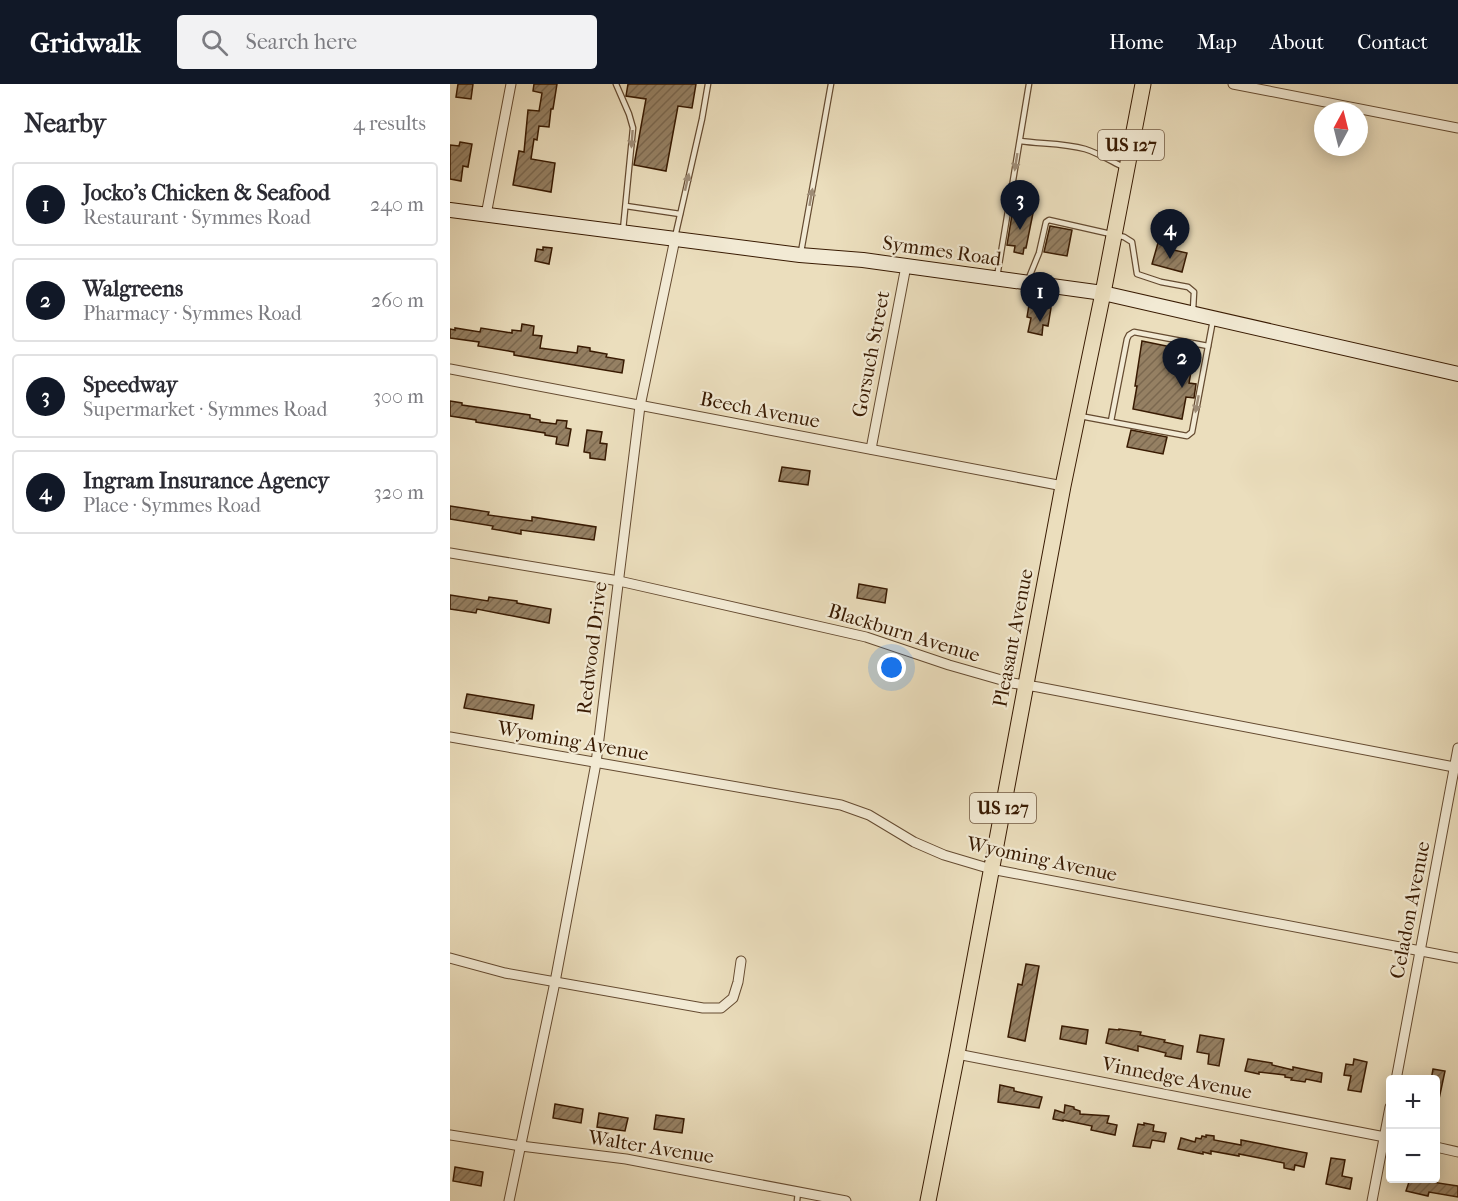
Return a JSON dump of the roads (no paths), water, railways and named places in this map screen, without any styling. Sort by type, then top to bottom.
[{"type":"main road","name":"Pleasant Avenue","points":[[927,1201],[1143,84]]},
{"type":"street","points":[[486,215],[511,84]]},
{"type":"street","points":[[1233,84],[1458,128]]},
{"type":"street","name":"Symmes Road","points":[[450,210],[800,255],[863,260],[1103,293],[1458,374]]},
{"type":"street","name":"Redwood Drive","points":[[508,1201],[555,982],[596,763],[640,406],[675,239]]},
{"type":"street","name":"Gorsuch Street","points":[[871,449],[906,266]]},
{"type":"street","name":"Beech Avenue","points":[[450,369],[1064,486]]},
{"type":"street","name":"Blackburn Avenue","points":[[450,552],[619,580],[866,637],[1012,683],[1454,767]]},
{"type":"street","name":"Wyoming Avenue","points":[[450,737],[842,805],[869,815],[914,842],[944,855],[991,869],[1458,958]]},
{"type":"street","name":"Celadon Avenue","points":[[1397,1075],[1458,748]]},
{"type":"street","points":[[450,958],[505,973],[703,1008],[722,1008],[733,998],[741,961]]},
{"type":"street","name":"Vinnedge Avenue","points":[[957,1054],[1386,1137]]},
{"type":"street","name":"Walter Avenue","points":[[450,1136],[626,1159],[797,1196],[846,1201]]},
{"type":"street","points":[[1372,1201],[1386,1145]]},
{"type":"street","points":[[1440,1148],[1458,1152]]},
{"type":"lane","points":[[616,84],[633,128],[622,233]]},
{"type":"lane","points":[[675,239],[708,84]]},
{"type":"lane","points":[[800,255],[831,84]]},
{"type":"lane","points":[[997,278],[1029,84]]},
{"type":"lane","points":[[1020,141],[1086,150],[1100,154],[1126,169]]},
{"type":"lane","points":[[626,206],[680,214]]},
{"type":"lane","points":[[1027,282],[1039,253],[1046,222],[1049,220],[1124,237],[1132,242],[1137,274],[1161,282],[1188,287],[1194,292],[1193,313]]},
{"type":"lane","points":[[1078,415],[1187,436],[1192,432],[1213,318]]},
{"type":"lane","points":[[1111,422],[1127,339],[1130,335],[1134,332],[1208,346]]},
{"type":"place","name":"Speedway","points":[[1020,230]]},
{"type":"place","name":"Ingram Insurance Agency","points":[[1170,259]]},
{"type":"place","name":"Jocko's Chicken & Seafood","points":[[1040,322]]},
{"type":"place","name":"Walgreens","points":[[1182,388]]}]
